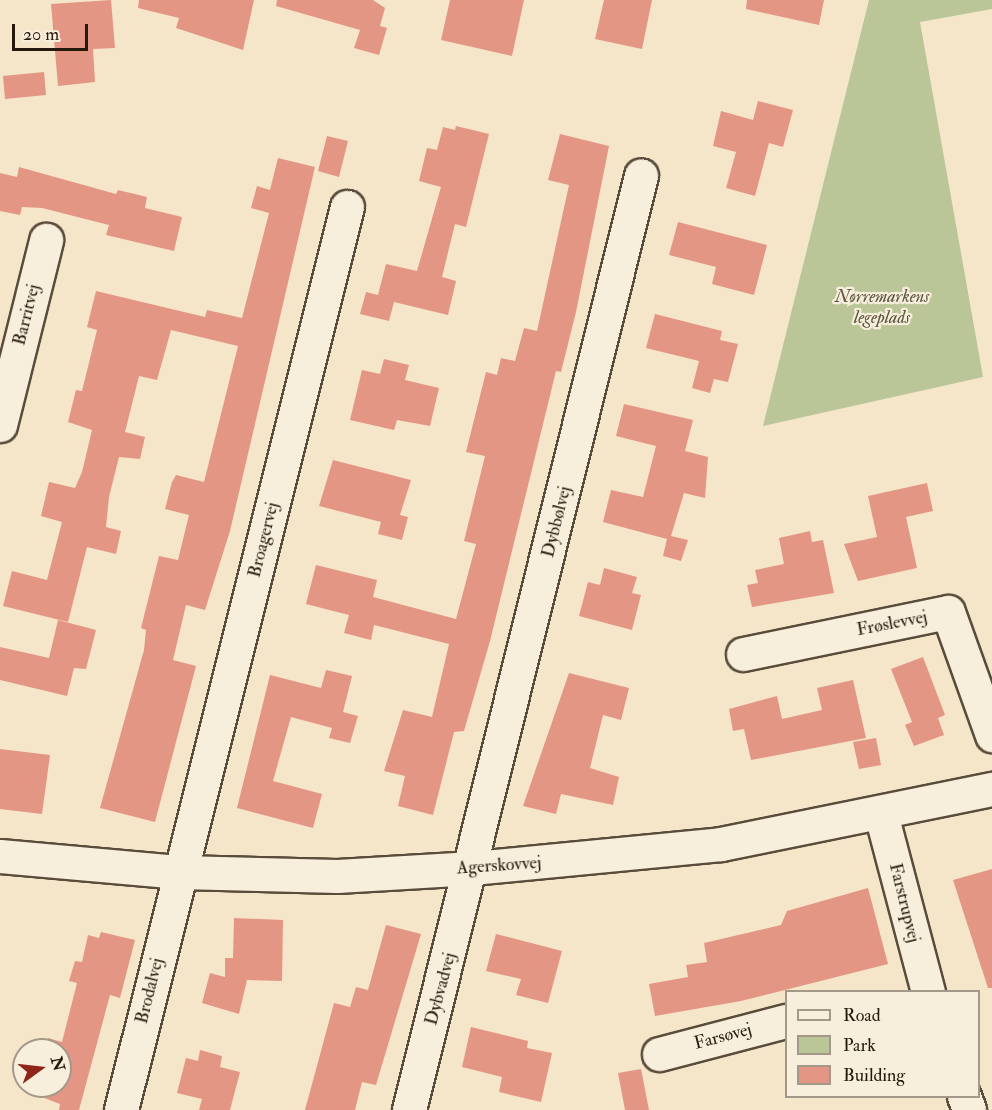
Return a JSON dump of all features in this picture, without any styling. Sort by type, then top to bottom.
[{"type":"street","name":"Dybbølvej","points":[[473,868],[641,176]]},
{"type":"street","name":"Broagervej","points":[[180,872],[347,207]]},
{"type":"street","name":"Barritvej","points":[[0,425],[46,240]]},
{"type":"street","name":"Frøslevvej","points":[[743,654],[948,612],[992,735]]},
{"type":"street","name":"Agerskovvej","points":[[0,856],[180,872],[337,876],[473,868],[710,845],[881,814],[992,789]]},
{"type":"street","name":"Farstrupvej","points":[[881,814],[918,989]]},
{"type":"street","name":"Dybvadvej","points":[[409,1110],[473,868]]},
{"type":"street","name":"Brodalvej","points":[[121,1110],[180,872]]},
{"type":"street","name":"Farsøvej","points":[[659,1054],[785,1021]]},
{"type":"green space","name":"Nørremarkens legeplads","points":[[869,0],[992,0],[992,9],[920,22],[983,377],[763,426]]},
{"type":"building","points":[[111,0],[115,48],[93,49],[95,82],[58,86],[51,4]]},
{"type":"building","points":[[139,0],[254,0],[243,50],[176,28],[179,18],[138,8]]},
{"type":"building","points":[[277,0],[373,0],[385,8],[380,26],[387,28],[379,55],[354,48],[360,30],[276,6]]},
{"type":"building","points":[[450,0],[524,0],[512,56],[441,40]]},
{"type":"building","points":[[604,0],[652,0],[642,49],[595,39]]},
{"type":"building","points":[[747,0],[824,0],[819,25],[746,9]]},
{"type":"building","points":[[44,72],[46,95],[5,99],[3,76]]},
{"type":"building","points":[[758,101],[793,110],[783,147],[769,143],[755,196],[726,188],[736,152],[713,146],[721,111],[753,120]]},
{"type":"building","points":[[456,126],[489,134],[466,227],[455,224],[442,277],[456,281],[448,315],[394,302],[389,321],[360,314],[366,292],[378,295],[386,264],[417,271],[441,187],[419,181],[427,148],[437,150],[443,127],[455,130]]},
{"type":"building","points":[[560,134],[609,146],[576,312],[561,372],[556,371],[490,641],[464,731],[454,732],[433,815],[398,806],[405,776],[384,771],[403,710],[432,717],[449,644],[374,625],[371,640],[344,633],[349,615],[306,604],[316,565],[377,580],[373,597],[456,619],[476,544],[464,541],[485,456],[466,452],[486,372],[497,375],[501,358],[515,361],[524,328],[537,331],[569,185],[548,180]]},
{"type":"building","points":[[327,136],[348,141],[339,177],[318,171]]},
{"type":"building","points":[[278,158],[315,167],[230,531],[205,610],[186,605],[173,660],[196,666],[155,822],[100,808],[144,650],[146,630],[141,628],[159,556],[178,560],[189,515],[165,509],[172,482],[176,475],[204,482],[238,346],[171,330],[157,380],[139,376],[125,432],[145,437],[140,459],[119,457],[109,497],[106,527],[121,531],[116,554],[87,547],[68,622],[3,606],[12,571],[47,580],[62,522],[41,516],[49,482],[75,488],[82,472],[92,430],[68,422],[76,390],[82,391],[97,330],[87,327],[96,291],[205,317],[207,310],[242,318],[269,213],[251,208],[257,186],[270,190]]},
{"type":"building","points":[[19,167],[116,194],[118,190],[147,197],[145,208],[182,217],[174,251],[106,235],[109,225],[42,208],[22,207],[20,215],[0,211],[0,173],[17,177]]},
{"type":"building","points":[[678,222],[767,245],[754,295],[712,284],[716,267],[669,255]]},
{"type":"building","points":[[655,314],[722,331],[720,340],[738,344],[728,382],[714,379],[710,393],[692,388],[699,361],[646,348]]},
{"type":"building","points":[[384,359],[409,365],[405,380],[439,388],[430,426],[397,420],[394,430],[350,420],[362,370],[380,374]]},
{"type":"building","points":[[624,404],[693,420],[685,451],[708,457],[705,498],[684,493],[671,536],[688,540],[681,561],[663,556],[667,539],[603,522],[611,490],[643,497],[656,446],[616,436]]},
{"type":"building","points":[[333,460],[411,480],[400,515],[408,517],[402,540],[378,534],[381,522],[319,506]]},
{"type":"building","points":[[927,483],[933,511],[906,517],[917,568],[858,581],[844,544],[877,537],[868,496]]},
{"type":"building","points":[[810,531],[812,542],[823,540],[834,593],[752,607],[747,585],[758,583],[755,570],[784,564],[779,538]]},
{"type":"building","points":[[604,568],[637,577],[632,593],[641,595],[632,630],[579,616],[588,582],[600,585]]},
{"type":"building","points":[[58,620],[96,630],[86,669],[74,668],[67,696],[0,680],[0,647],[49,658]]},
{"type":"building","points":[[923,657],[945,715],[938,718],[944,735],[914,746],[905,725],[912,722],[891,669]]},
{"type":"building","points":[[326,670],[352,676],[343,712],[358,716],[350,743],[329,738],[332,728],[291,717],[273,781],[322,794],[313,828],[237,808],[270,675],[321,688]]},
{"type":"building","points":[[569,673],[629,688],[621,720],[603,715],[590,768],[619,777],[613,805],[561,794],[556,814],[523,806]]},
{"type":"building","points":[[853,680],[866,738],[751,760],[744,729],[733,731],[729,709],[777,696],[782,719],[822,710],[817,688]]},
{"type":"building","points":[[876,738],[881,765],[859,769],[853,742]]},
{"type":"building","points":[[0,749],[50,755],[42,814],[0,809]]},
{"type":"building","points":[[992,869],[992,988],[988,988],[953,880]]},
{"type":"building","points":[[868,888],[888,964],[741,1001],[655,1016],[649,984],[688,977],[686,965],[707,962],[704,943],[781,925],[787,911]]},
{"type":"building","points":[[234,918],[283,920],[282,981],[247,980],[239,1014],[202,1003],[210,973],[225,977],[225,958],[233,958]]},
{"type":"building","points":[[386,925],[421,934],[376,1085],[362,1082],[355,1110],[305,1110],[334,1003],[350,1007],[356,987],[368,990]]},
{"type":"building","points":[[101,932],[135,940],[120,998],[110,995],[79,1110],[59,1110],[60,1104],[44,1098],[72,1098],[72,1038],[63,1038],[77,983],[69,981],[75,961],[82,962],[88,935],[99,938]]},
{"type":"building","points":[[496,934],[562,951],[548,1003],[516,995],[521,979],[486,971]]},
{"type":"building","points":[[471,1027],[528,1041],[527,1048],[552,1053],[541,1102],[499,1092],[502,1077],[462,1067]]},
{"type":"building","points":[[200,1050],[222,1056],[220,1067],[240,1072],[230,1110],[199,1110],[202,1099],[177,1093],[186,1058],[198,1061]]},
{"type":"building","points":[[641,1069],[649,1110],[625,1110],[618,1073]]}]
